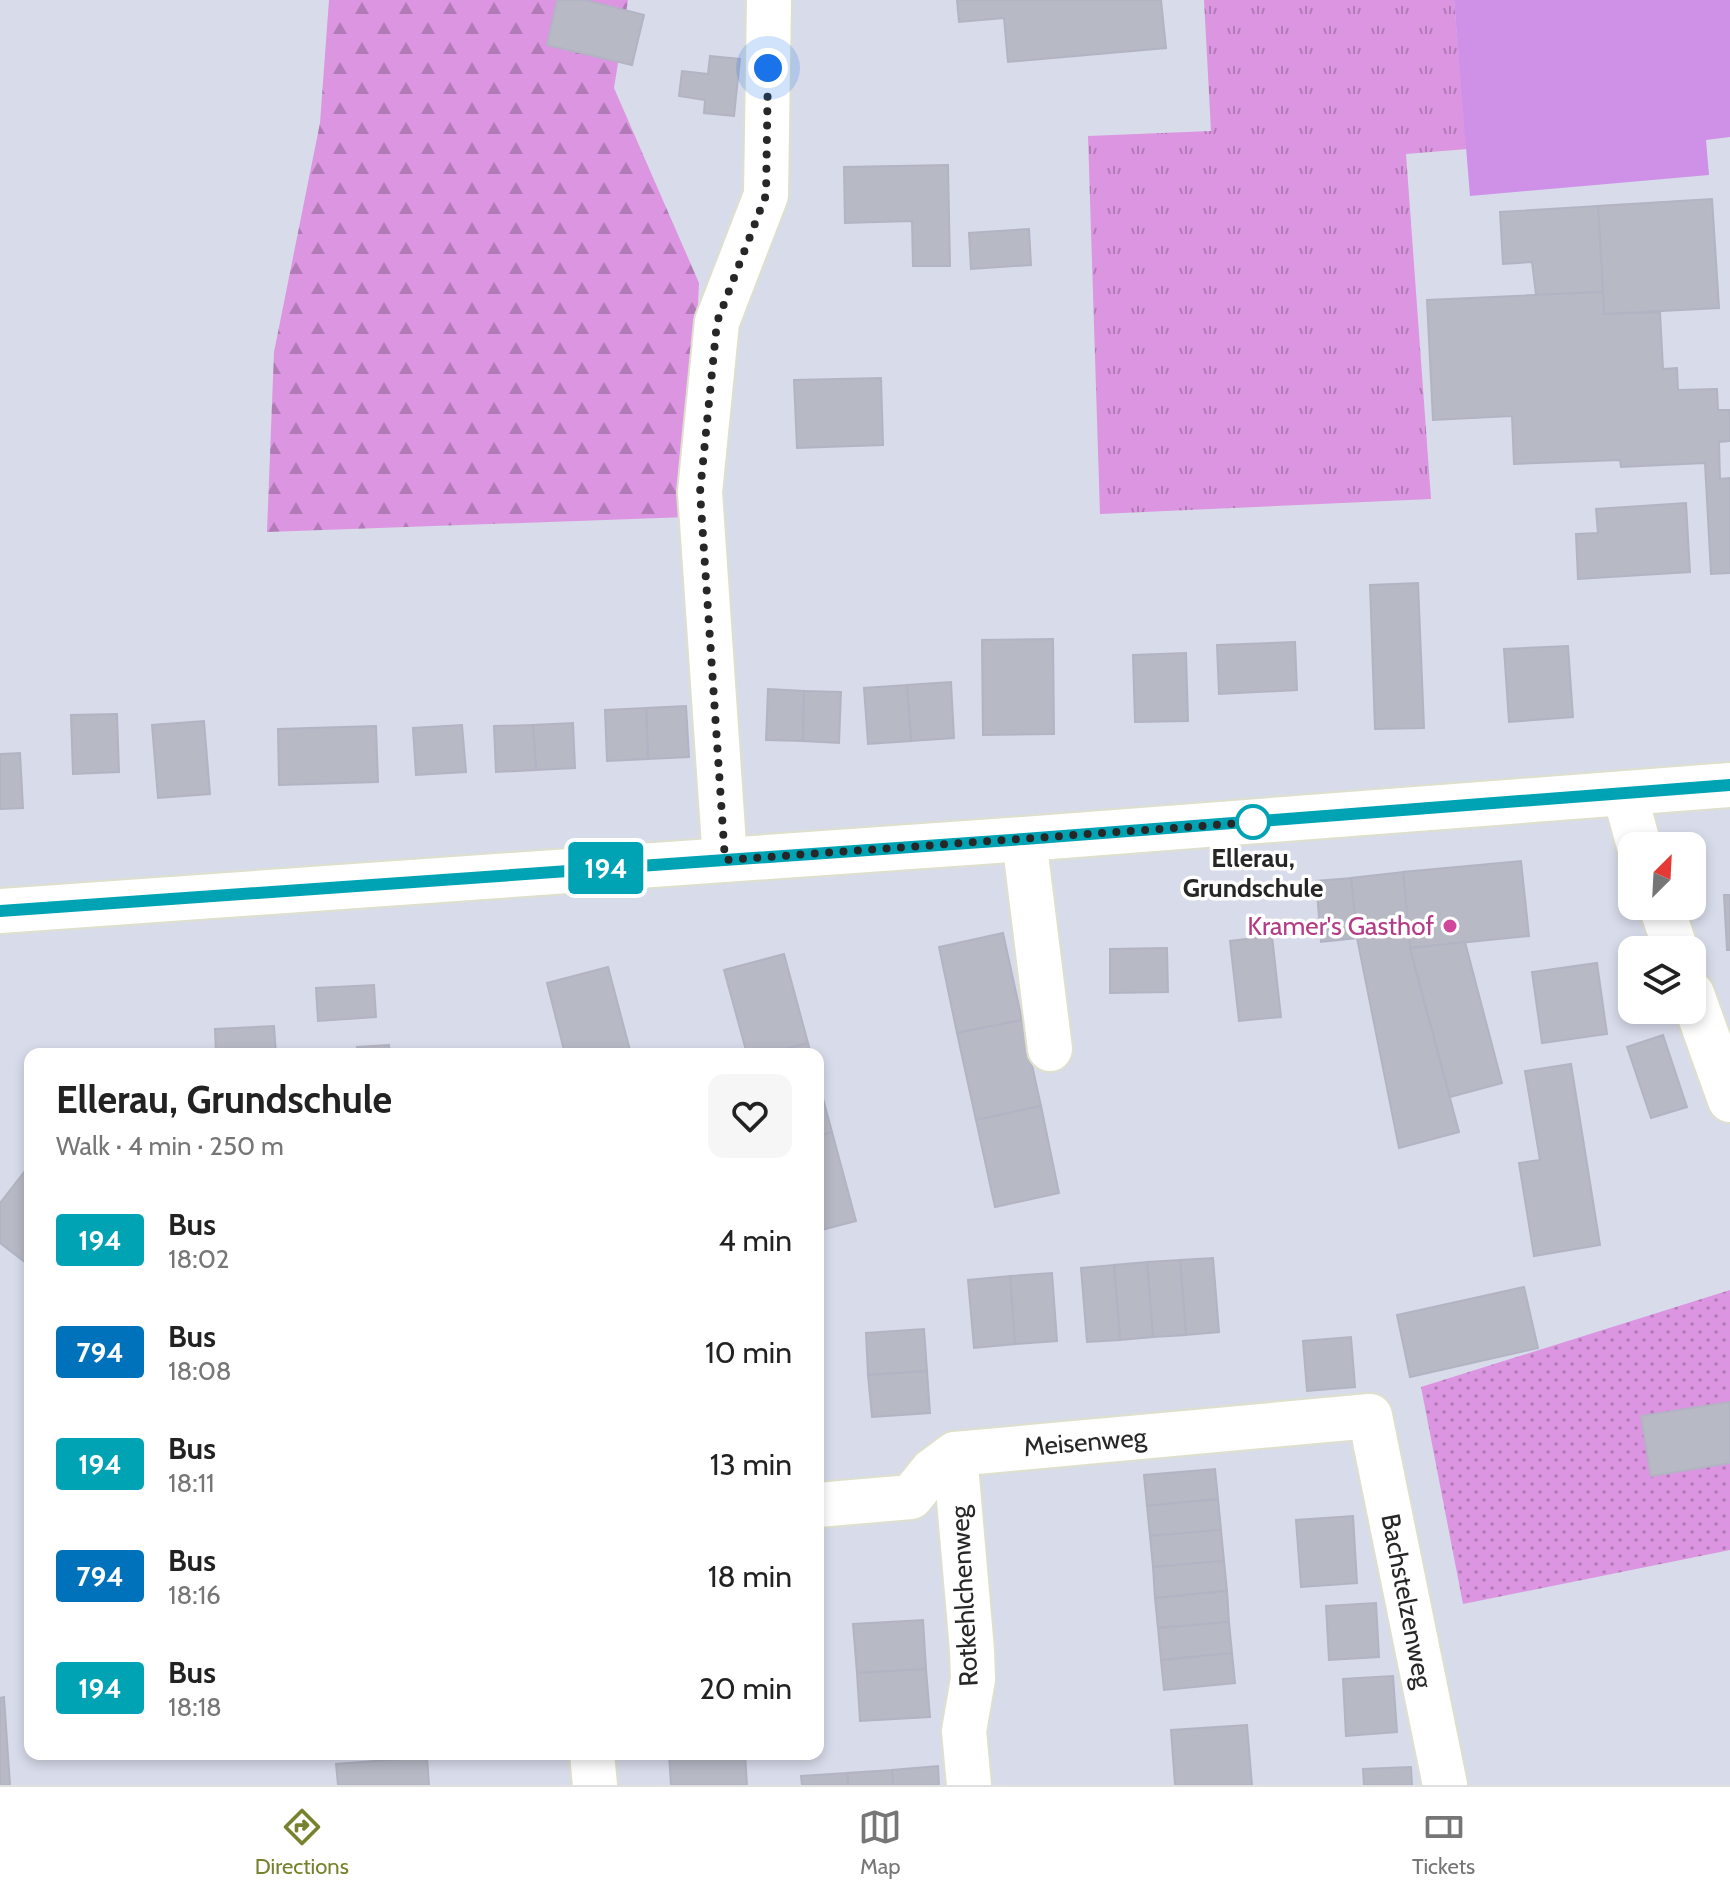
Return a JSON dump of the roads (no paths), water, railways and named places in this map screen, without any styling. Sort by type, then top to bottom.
[{"type":"street","points":[[725,860],[700,492],[717,322],[766,195],[763,1]]},
{"type":"street","points":[[0,911],[1024,839],[1730,785]]},
{"type":"street","points":[[1625,795],[1635,832]]},
{"type":"street","points":[[1024,839],[1050,1049]]},
{"type":"street","points":[[1703,1024],[1730,1100]]},
{"type":"street","name":"Meisenweg","points":[[955,1454],[1370,1416]]},
{"type":"street","name":"Bachstelzenweg","points":[[1370,1416],[1445,1785]]},
{"type":"street","points":[[824,1504],[911,1497],[932,1471],[955,1454]]},
{"type":"street","name":"Rotkehlchenweg","points":[[955,1454],[972,1650],[973,1679],[964,1731],[969,1785]]},
{"type":"street","points":[[593,1760],[595,1785]]},
{"type":"place","name":"Ellerau, Grundschule","points":[[1253,822]]},
{"type":"place","name":"Kramer's Gasthof","points":[[1450,926]]}]
